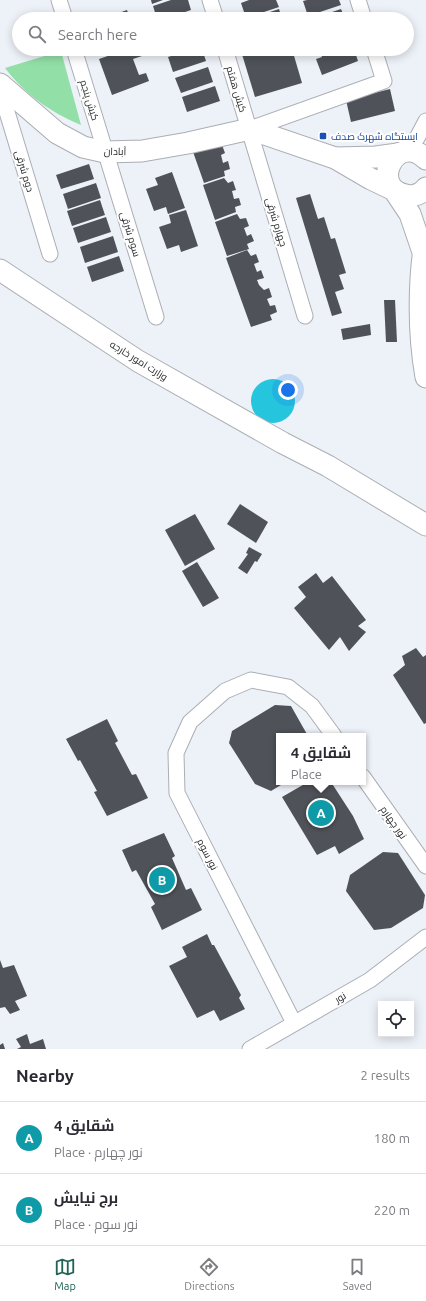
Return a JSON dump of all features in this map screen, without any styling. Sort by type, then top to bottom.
[{"type":"main road","name":"آبادان","points":[[0,84],[57,133],[83,147],[105,152],[150,150],[188,143],[250,128]]},
{"type":"main road","points":[[250,128],[335,158],[401,194],[409,196],[417,195],[426,188]]},
{"type":"main road","points":[[335,158],[376,157],[414,151],[426,158]]},
{"type":"main road","points":[[402,153],[390,163],[387,175],[389,183],[410,214],[424,247],[419,309],[420,345],[426,378]]},
{"type":"main road","name":"وزارت امور خارجه","points":[[0,270],[138,361],[282,443],[328,466],[426,525]]},
{"type":"main road","name":"وزارت امور خارجه","points":[[282,443],[324,472],[426,536]]},
{"type":"street","points":[[60,0],[63,12]]},
{"type":"street","points":[[210,0],[214,12]]},
{"type":"street","points":[[358,0],[362,12]]},
{"type":"street","name":"کیش پنجم","points":[[76,56],[105,152]]},
{"type":"street","name":"کیش هفتم","points":[[227,56],[250,128]]},
{"type":"street","name":"آبادان","points":[[250,128],[384,81],[376,56]]},
{"type":"street","name":"دوم شرقی","points":[[0,89],[50,254]]},
{"type":"street","points":[[402,153],[417,138],[426,121]]},
{"type":"street","name":"چهارم شرقی","points":[[250,128],[305,316]]},
{"type":"street","name":"سوم شرقی","points":[[105,152],[156,317]]},
{"type":"street","name":"نور سوم","points":[[294,1023],[177,793],[176,753],[190,722],[225,691],[251,680],[288,687],[312,706],[332,733]]},
{"type":"street","name":"نور چهارم","points":[[366,781],[426,866]]},
{"type":"street","name":"نور","points":[[250,1049],[370,980],[426,937]]},
{"type":"green space","points":[[45,56],[62,56],[81,125],[39,102],[13,78],[5,68]]},
{"type":"water","points":[[269,379],[277,379],[282,380],[289,385],[294,392],[294,410],[289,417],[282,422],[269,423],[261,420],[254,413],[251,405],[251,397],[254,389],[261,382]]},
{"type":"building","points":[[151,0],[163,0],[152,4]]},
{"type":"building","points":[[171,0],[188,0],[191,10],[185,12],[155,12],[153,6]]},
{"type":"building","points":[[249,0],[276,0],[279,7],[264,12],[244,12],[241,3]]},
{"type":"building","points":[[339,0],[341,5],[320,12],[307,12],[303,1]]},
{"type":"building","points":[[279,9],[280,12],[270,12]]},
{"type":"building","points":[[341,9],[342,12],[332,12]]},
{"type":"building","points":[[108,56],[142,56],[133,59],[139,75],[146,73],[149,81],[112,95],[99,59]]},
{"type":"building","points":[[204,56],[206,61],[173,72],[168,57]]},
{"type":"building","points":[[243,56],[294,56],[302,83],[255,97]]},
{"type":"building","points":[[356,56],[358,61],[322,75],[316,59],[322,57]]},
{"type":"building","points":[[208,67],[213,82],[181,93],[175,78]]},
{"type":"building","points":[[215,86],[220,101],[187,112],[182,97]]},
{"type":"building","points":[[390,89],[395,111],[351,122],[346,100]]},
{"type":"building","points":[[222,145],[225,153],[221,155],[223,163],[228,161],[230,169],[224,171],[225,176],[204,183],[192,149]]},
{"type":"building","points":[[89,164],[94,179],[61,189],[56,175]]},
{"type":"building","points":[[172,172],[185,208],[168,214],[166,207],[154,211],[146,189],[158,185],[155,178]]},
{"type":"building","points":[[224,178],[228,183],[233,181],[236,190],[232,191],[234,199],[239,198],[241,205],[235,207],[236,212],[215,220],[203,185]]},
{"type":"building","points":[[96,183],[101,198],[68,209],[63,194]]},
{"type":"building","points":[[310,194],[318,219],[324,217],[331,239],[335,238],[346,273],[339,275],[344,289],[335,292],[342,313],[332,316],[296,198]]},
{"type":"building","points":[[100,200],[105,215],[72,226],[67,211]]},
{"type":"building","points":[[186,210],[198,246],[181,252],[179,245],[167,249],[159,227],[171,223],[169,215]]},
{"type":"building","points":[[237,214],[240,219],[246,218],[249,226],[244,228],[247,236],[251,234],[254,241],[247,244],[249,249],[227,256],[215,222]]},
{"type":"building","points":[[106,217],[111,232],[78,243],[73,228]]},
{"type":"building","points":[[113,236],[118,252],[85,263],[80,247]]},
{"type":"building","points":[[247,250],[251,256],[256,254],[259,262],[254,264],[257,272],[261,270],[264,278],[257,280],[259,285],[264,290],[269,288],[272,297],[267,299],[270,306],[275,305],[277,312],[270,315],[272,320],[251,327],[226,258]]},
{"type":"building","points":[[119,256],[124,271],[92,282],[87,267]]},
{"type":"building","points":[[384,300],[395,300],[397,342],[386,342]]},
{"type":"building","points":[[370,324],[371,335],[343,340],[341,329]]},
{"type":"building","points":[[240,504],[268,522],[256,543],[227,524]]},
{"type":"building","points":[[195,514],[215,549],[185,566],[165,530]]},
{"type":"building","points":[[249,547],[262,554],[257,562],[255,561],[247,574],[238,568],[248,554],[246,553]]},
{"type":"building","points":[[197,562],[219,598],[203,607],[182,571]]},
{"type":"building","points":[[316,573],[323,583],[332,576],[366,620],[358,626],[366,632],[349,651],[340,637],[329,650],[294,608],[306,597],[298,587]]},
{"type":"building","points":[[416,648],[423,657],[426,655],[426,723],[424,724],[393,675],[405,665],[402,656]]},
{"type":"building","points":[[275,705],[291,706],[306,733],[276,733],[276,785],[281,785],[271,791],[255,784],[229,743],[232,731]]},
{"type":"building","points":[[107,719],[118,741],[115,743],[132,775],[136,774],[148,798],[107,816],[94,792],[97,791],[80,760],[78,761],[66,739]]},
{"type":"building","points":[[303,785],[333,785],[353,816],[364,839],[339,854],[335,846],[317,855],[282,797]]},
{"type":"building","points":[[164,833],[175,856],[172,858],[186,890],[191,888],[202,910],[162,930],[151,907],[155,904],[136,870],[132,872],[122,850]]},
{"type":"building","points":[[383,852],[398,853],[425,895],[423,908],[391,928],[374,930],[346,891],[350,875]]},
{"type":"building","points":[[207,934],[241,995],[239,998],[245,1009],[220,1021],[214,1010],[197,1018],[169,966],[187,957],[182,947]]},
{"type":"building","points":[[0,960],[3,968],[14,965],[27,996],[15,1001],[20,1010],[10,1014],[5,1007],[0,1008]]},
{"type":"building","points":[[27,1034],[30,1044],[43,1039],[46,1049],[17,1049],[21,1047],[16,1039]]},
{"type":"building","points":[[3,1043],[5,1049],[0,1049],[0,1045]]},
{"type":"place","name":"ایستگاه شهرک صدف","points":[[323,136]]},
{"type":"place","name":"شقایق 4","points":[[321,813]]},
{"type":"place","name":"برج نیایش","points":[[162,880]]}]
